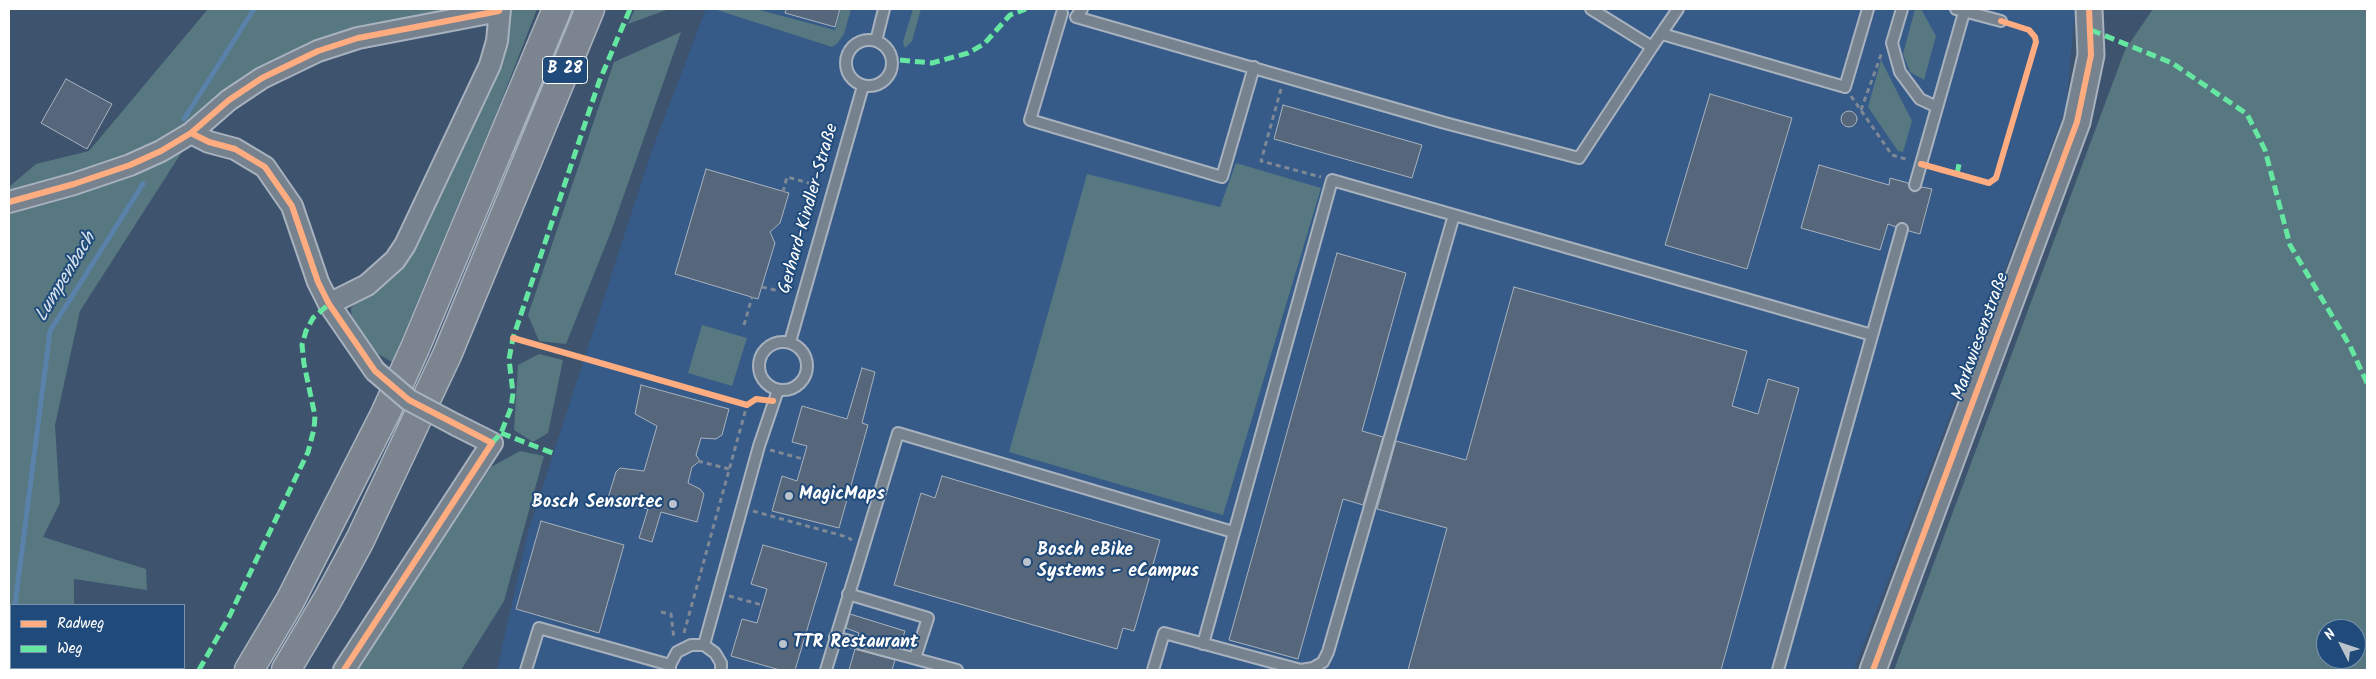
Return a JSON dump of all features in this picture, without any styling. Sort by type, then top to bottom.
[{"type":"highway","name":"B 28","points":[[249,670],[317,551],[415,348],[557,9]]},
{"type":"highway","name":"B 28","points":[[286,670],[360,540],[447,355],[590,9]]},
{"type":"street","name":"Markwiesenstraße","points":[[1873,670],[2077,122],[2091,55],[2089,9]]},
{"type":"street","points":[[9,202],[130,165],[161,150],[192,133],[229,100],[262,78],[318,51],[358,38],[500,10],[497,41],[490,65],[404,245],[395,260],[367,285],[329,304]]},
{"type":"street","points":[[192,133],[209,142],[235,149],[265,166],[292,206],[318,282],[329,304],[374,371],[409,400],[492,443],[344,670]]},
{"type":"lane","points":[[876,41],[884,9]]},
{"type":"lane","points":[[1082,9],[1076,17],[1445,123],[1579,158],[1678,9]]},
{"type":"lane","points":[[1592,9],[1652,48]]},
{"type":"lane","points":[[1662,34],[1845,87],[1868,9]]},
{"type":"lane","points":[[1902,9],[1892,43],[1900,72],[1920,99],[1937,107]]},
{"type":"lane","points":[[1915,185],[1962,10],[2000,21]]},
{"type":"lane","points":[[1062,13],[1030,120],[1222,176],[1254,68]]},
{"type":"lane","points":[[876,41],[883,44],[891,54],[892,69],[887,78],[878,84],[863,86],[850,76],[846,64],[847,57],[850,50],[860,42],[876,41]]},
{"type":"lane","name":"Gerhard-Kindler-Straße","points":[[790,342],[863,86]]},
{"type":"lane","points":[[1203,644],[1332,180],[1872,335]]},
{"type":"lane","points":[[1153,670],[1164,633],[1301,670],[1313,668],[1323,662],[1328,652],[1454,215]]},
{"type":"lane","points":[[1778,670],[1902,229]]},
{"type":"lane","points":[[790,342],[801,349],[806,357],[808,366],[800,384],[792,389],[778,390],[766,383],[760,375],[759,365],[761,356],[766,348],[774,343],[790,342]]},
{"type":"lane","points":[[704,644],[760,446],[778,390]]},
{"type":"lane","points":[[826,670],[898,433],[1234,532]]},
{"type":"lane","points":[[848,594],[928,618],[915,658]]},
{"type":"lane","points":[[526,670],[539,628],[670,668],[677,652],[690,644],[704,644],[715,653],[721,662],[721,670]]},
{"type":"lane","points":[[835,637],[957,670]]},
{"type":"path","points":[[1861,110],[1880,54],[1892,43]]},
{"type":"path","points":[[1284,77],[1261,161],[1332,180]]},
{"type":"path","points":[[1845,87],[1892,155],[1921,164]]},
{"type":"path","points":[[783,192],[787,177],[809,182]]},
{"type":"path","points":[[762,287],[779,292]]},
{"type":"path","points":[[744,325],[752,297]]},
{"type":"path","points":[[661,612],[671,614],[672,637],[676,642],[683,637],[747,405]]},
{"type":"path","points":[[760,446],[803,459]]},
{"type":"path","points":[[698,461],[729,469]]},
{"type":"path","points":[[742,508],[847,537]]},
{"type":"path","points":[[719,593],[762,604]]},
{"type":"shaded area","points":[[706,9],[2075,9],[2066,107],[1854,670],[497,670],[528,532],[652,150]]},
{"type":"green space","points":[[208,9],[472,9],[314,45],[185,147],[80,311],[55,425],[60,503],[43,537],[146,569],[147,590],[74,579],[74,604],[10,604],[10,669],[74,670],[9,670],[9,187],[36,164],[89,151]]},
{"type":"green space","points":[[508,9],[537,9],[497,112],[392,362],[375,352],[362,339],[352,322],[351,308],[362,296],[387,277]]},
{"type":"green space","points":[[635,9],[669,9],[628,24]]},
{"type":"green space","points":[[714,9],[756,9],[835,30],[841,9],[851,9],[844,34],[837,44],[832,47]]},
{"type":"green space","points":[[913,9],[921,9],[912,41],[905,48],[903,42]]},
{"type":"green space","points":[[1915,9],[1921,9],[1936,36],[1924,80],[1910,72],[1903,54]]},
{"type":"green space","points":[[2153,9],[2367,9],[2367,670],[1894,670],[2125,50]]},
{"type":"green space","points":[[681,32],[612,229],[566,344],[539,341],[528,315],[614,62]]},
{"type":"green space","points":[[1881,60],[1912,121],[1903,152],[1898,151],[1868,107]]},
{"type":"green space","points":[[1236,163],[1321,188],[1223,515],[1009,452],[1087,174],[1220,207]]},
{"type":"green space","points":[[702,325],[747,338],[732,386],[688,373]]},
{"type":"green space","points":[[539,354],[563,360],[548,433],[533,442],[514,430],[518,365]]},
{"type":"green space","points":[[520,451],[544,456],[504,601],[461,670],[357,670],[491,467]]},
{"type":"building","points":[[786,9],[840,9],[835,27],[785,13]]},
{"type":"building","points":[[66,79],[112,104],[87,149],[41,123]]},
{"type":"building","points":[[1710,94],[1792,118],[1747,269],[1665,245]]},
{"type":"building","points":[[1283,105],[1422,145],[1412,178],[1274,139]]},
{"type":"building","points":[[1846,111],[1852,111],[1857,116],[1855,125],[1846,127],[1841,122],[1841,116]]},
{"type":"building","points":[[1819,165],[1889,185],[1890,178],[1908,183],[1910,189],[1914,192],[1922,187],[1932,189],[1920,234],[1909,231],[1904,223],[1900,223],[1896,227],[1888,224],[1880,250],[1801,228]]},
{"type":"building","points":[[706,169],[789,193],[780,223],[770,232],[775,243],[758,299],[675,274]]},
{"type":"building","points":[[1337,253],[1406,273],[1362,431],[1383,437],[1363,505],[1343,499],[1298,659],[1229,640]]},
{"type":"building","points":[[1514,287],[1747,351],[1732,406],[1758,414],[1768,379],[1799,388],[1721,670],[1408,670],[1447,528],[1377,509],[1396,441],[1466,460]]},
{"type":"building","points":[[862,368],[875,372],[862,423],[868,425],[839,528],[772,511],[782,476],[797,481],[807,446],[792,442],[802,406],[847,419]]},
{"type":"building","points":[[641,385],[729,409],[722,435],[716,439],[701,438],[696,455],[700,461],[692,467],[688,483],[700,489],[704,494],[697,522],[661,512],[652,542],[639,538],[648,509],[608,498],[616,472],[620,468],[644,471],[657,426],[635,414]]},
{"type":"building","name":"Bosch eBike Systems - eCampus","points":[[942,476],[1160,540],[1134,631],[1123,628],[1117,649],[894,585],[921,493],[935,498]]},
{"type":"building","points":[[541,521],[624,545],[599,633],[516,609]]},
{"type":"building","points":[[763,545],[827,563],[795,670],[780,670],[731,656],[742,619],[757,623],[767,589],[751,584]]},
{"type":"building","points":[[850,614],[905,631],[900,647],[858,636],[859,633],[846,628]]},
{"type":"building","points":[[855,649],[895,660],[892,670],[849,670]]},
{"type":"waterway","name":"Lumpenbach","points":[[184,119],[254,9]]},
{"type":"waterway","name":"Lumpenbach","points":[[15,604],[50,331],[143,184]]},
{"type":"waterway","name":"Lumpenbach","points":[[9,656],[10,646]]},
{"type":"marked path","points":[[492,443],[501,433],[511,408],[513,393],[509,359],[513,338],[599,82],[630,9]]},
{"type":"marked path","points":[[900,60],[932,63],[968,53],[984,44],[1010,15],[1026,9]]},
{"type":"marked path","points":[[2091,30],[2172,63],[2247,114],[2265,150],[2290,245],[2350,346],[2367,383]]},
{"type":"marked path","points":[[1957,174],[1959,164]]},
{"type":"marked path","points":[[199,670],[229,617],[308,452],[315,416],[302,345],[306,331],[313,318],[329,304]]},
{"type":"marked path","points":[[501,433],[555,454]]},
{"type":"cycle path","points":[[9,202],[74,184],[130,165],[161,151],[191,133],[229,100],[262,78],[318,51],[358,38],[499,11],[500,9]]},
{"type":"cycle path","points":[[1873,670],[2077,122],[2091,55],[2089,9]]},
{"type":"cycle path","points":[[1921,164],[1989,183],[1996,178],[2036,42],[2035,37],[2029,30],[2001,21]]},
{"type":"cycle path","points":[[191,133],[209,142],[235,149],[265,167],[292,206],[318,282],[329,304],[375,371],[409,400],[492,443],[344,670]]},
{"type":"cycle path","points":[[513,338],[747,405],[756,399],[773,401]]},
{"type":"place","name":"MagicMaps","points":[[789,496]]},
{"type":"place","name":"Bosch Sensortec","points":[[673,504]]},
{"type":"place","name":"Bosch eBike Systems - eCampus","points":[[1027,562]]},
{"type":"place","name":"TTR Restaurant","points":[[783,644]]}]
